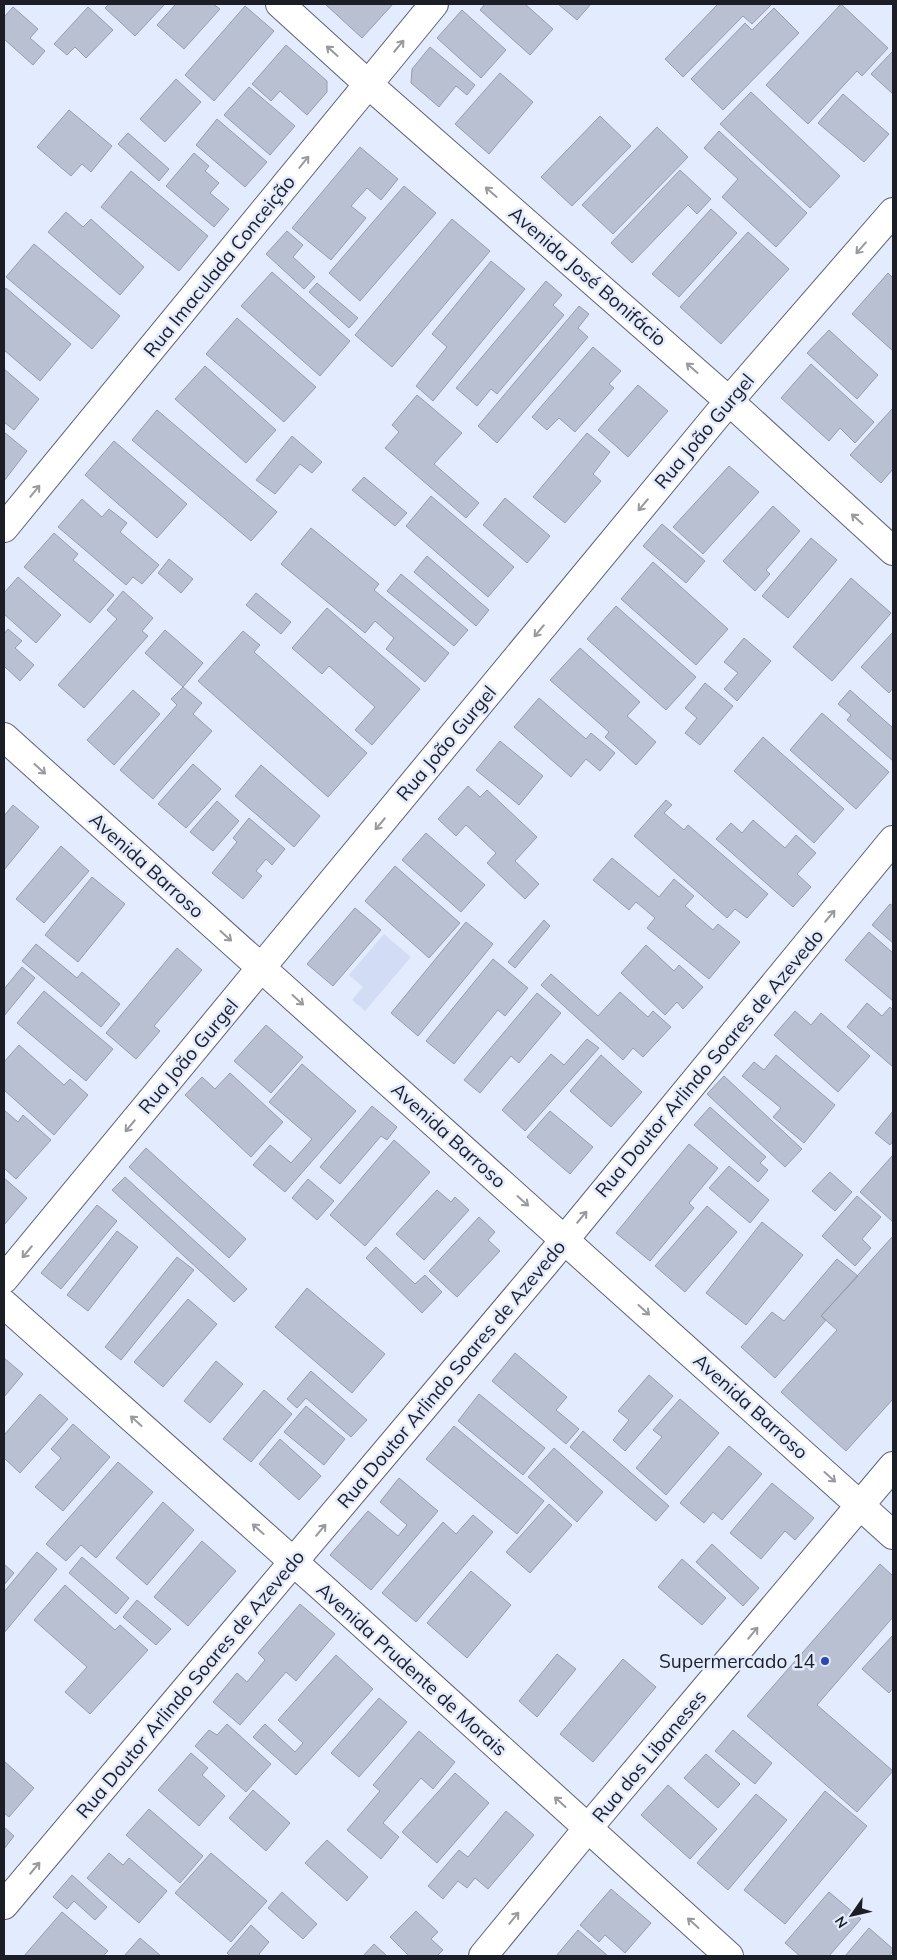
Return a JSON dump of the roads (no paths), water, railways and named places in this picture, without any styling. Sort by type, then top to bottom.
[{"type":"street","name":"Avenida José Bonifácio","points":[[280,4],[368,84],[729,401],[893,551]]},
{"type":"street","name":"Rua Imaculada Conceição","points":[[4,528],[434,4]]},
{"type":"street","name":"Rua João Gurgel","points":[[4,1279],[729,401],[893,212]]},
{"type":"street","name":"Avenida Barroso","points":[[4,737],[893,1535]]},
{"type":"street","name":"Rua Doutor Arlindo Soares de Azevedo","points":[[4,1905],[541,1269],[564,1238],[893,840]]},
{"type":"street","name":"Avenida Prudente de Morais","points":[[4,1304],[294,1562],[729,1956]]},
{"type":"street","name":"Rua dos Libaneses","points":[[483,1956],[588,1828],[893,1466]]},
{"type":"place","name":"Supermercado 14","points":[[825,1661]]}]
